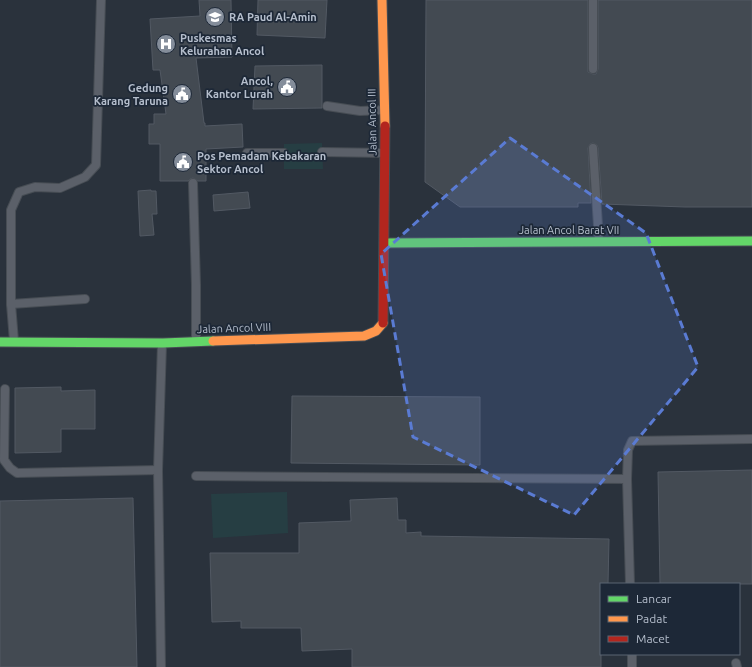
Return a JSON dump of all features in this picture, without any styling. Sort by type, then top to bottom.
[{"type":"street","name":"Jalan Ancol III","points":[[382,0],[385,243]]},
{"type":"street","name":"Jalan Ancol Barat VII","points":[[385,243],[752,241]]},
{"type":"street","name":"Jalan Ancol VIII","points":[[0,342],[163,343],[364,336],[376,332],[384,322],[385,243]]},
{"type":"lane","points":[[14,342],[11,304],[11,210],[19,192],[35,187],[60,188],[85,177],[96,165],[101,0]]},
{"type":"lane","points":[[593,0],[593,69]]},
{"type":"lane","points":[[327,106],[360,111],[384,110]]},
{"type":"lane","points":[[593,148],[599,242]]},
{"type":"lane","points":[[322,152],[385,153]]},
{"type":"lane","points":[[246,153],[284,153]]},
{"type":"lane","points":[[193,183],[196,342]]},
{"type":"lane","points":[[11,304],[85,299]]},
{"type":"lane","points":[[161,667],[158,470],[163,343]]},
{"type":"lane","points":[[4,389],[4,460],[10,468],[17,473],[158,470]]},
{"type":"lane","points":[[630,583],[627,479],[628,450],[632,441],[752,439]]},
{"type":"lane","points":[[196,476],[627,479]]},
{"type":"lane","points":[[632,655],[632,667]]},
{"type":"highlighted area","points":[[510,138],[646,233],[698,367],[574,515],[413,437],[381,254]]},
{"type":"green space","points":[[322,143],[323,169],[284,169],[284,144]]},
{"type":"green space","points":[[287,492],[288,533],[213,538],[211,494]]},
{"type":"building","points":[[199,0],[231,0],[232,57],[196,58],[205,126],[242,124],[243,147],[206,149],[206,181],[198,181],[193,178],[188,181],[160,181],[160,144],[149,144],[149,124],[154,124],[154,114],[166,114],[160,70],[153,70],[150,19],[200,16]]},
{"type":"building","points":[[258,0],[327,0],[325,38],[257,35]]},
{"type":"building","points":[[426,0],[588,0],[588,72],[596,74],[598,69],[598,0],[752,0],[752,207],[685,207],[602,204],[598,148],[597,145],[593,143],[590,144],[588,148],[591,203],[578,203],[578,207],[460,207],[425,182]]},
{"type":"building","name":"Ancol, Kantor Lurah","points":[[322,65],[322,108],[253,109],[255,66]]},
{"type":"building","points":[[138,191],[156,191],[157,214],[152,214],[154,235],[140,236]]},
{"type":"building","points":[[248,192],[250,208],[214,211],[213,195]]},
{"type":"building","points":[[61,387],[61,391],[95,390],[95,429],[61,429],[61,452],[15,453],[15,388]]},
{"type":"building","points":[[292,396],[480,397],[480,465],[291,463]]},
{"type":"building","points":[[752,470],[752,584],[660,583],[658,472]]},
{"type":"building","points":[[133,498],[137,667],[0,667],[0,501]]},
{"type":"building","points":[[397,498],[398,520],[406,520],[406,533],[421,532],[421,536],[609,539],[608,583],[600,583],[601,667],[352,667],[352,649],[302,651],[301,628],[241,628],[241,621],[212,622],[210,553],[299,553],[299,523],[351,521],[350,500]]},
{"type":"traffic: fast","points":[[385,243],[752,241]]},
{"type":"traffic: fast","points":[[0,342],[163,343],[213,341]]},
{"type":"traffic: slow","points":[[382,0],[385,126]]},
{"type":"traffic: slow","points":[[213,341],[364,336],[376,331],[383,323]]},
{"type":"traffic: jam","points":[[383,323],[385,126]]},
{"type":"place","name":"RA Paud Al-Amin","points":[[215,17]]},
{"type":"place","name":"Puskesmas Kelurahan Ancol","points":[[166,44]]},
{"type":"place","name":"Ancol, Kantor Lurah","points":[[287,87]]},
{"type":"place","name":"Gedung Karang Taruna","points":[[182,94]]},
{"type":"place","name":"Pos Pemadam Kebakaran Sektor Ancol","points":[[183,162]]}]
